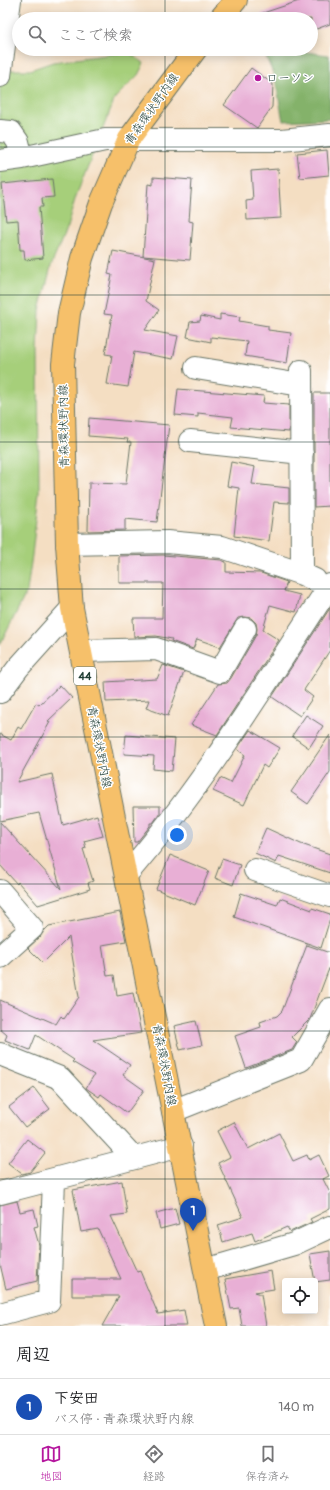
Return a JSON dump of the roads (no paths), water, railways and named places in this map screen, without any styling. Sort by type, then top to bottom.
[{"type":"main road","points":[[226,12],[236,0]]},
{"type":"main road","name":"青森環状野内線","points":[[191,56],[129,139],[101,203],[82,258],[69,313],[63,364],[67,544],[72,608],[216,1326]]},
{"type":"street","points":[[1,65],[10,0]]},
{"type":"street","points":[[0,131],[11,132],[18,142],[22,158]]},
{"type":"street","points":[[0,161],[22,158],[106,140],[282,140],[330,135]]},
{"type":"street","points":[[196,368],[301,378],[302,574]]},
{"type":"street","points":[[190,441],[302,453]]},
{"type":"street","points":[[67,544],[167,542],[222,547],[319,581],[330,580]]},
{"type":"street","points":[[126,875],[162,834],[217,758],[330,584]]},
{"type":"street","points":[[0,692],[26,658],[72,608]]},
{"type":"street","points":[[81,652],[156,649],[220,672],[245,629]]},
{"type":"street","points":[[255,870],[330,896]]},
{"type":"street","points":[[0,891],[32,928],[0,956]]},
{"type":"street","points":[[173,1111],[301,1060],[330,1009]]},
{"type":"street","points":[[0,1054],[60,1078],[133,1157]]},
{"type":"street","points":[[0,1193],[54,1181],[133,1157],[181,1146]]},
{"type":"street","points":[[0,1314],[48,1301],[54,1181]]},
{"type":"street","points":[[205,1270],[294,1244],[330,1227]]},
{"type":"place","name":"ローソン","points":[[258,78]]},
{"type":"place","name":"下安田","points":[[193,1231]]}]
